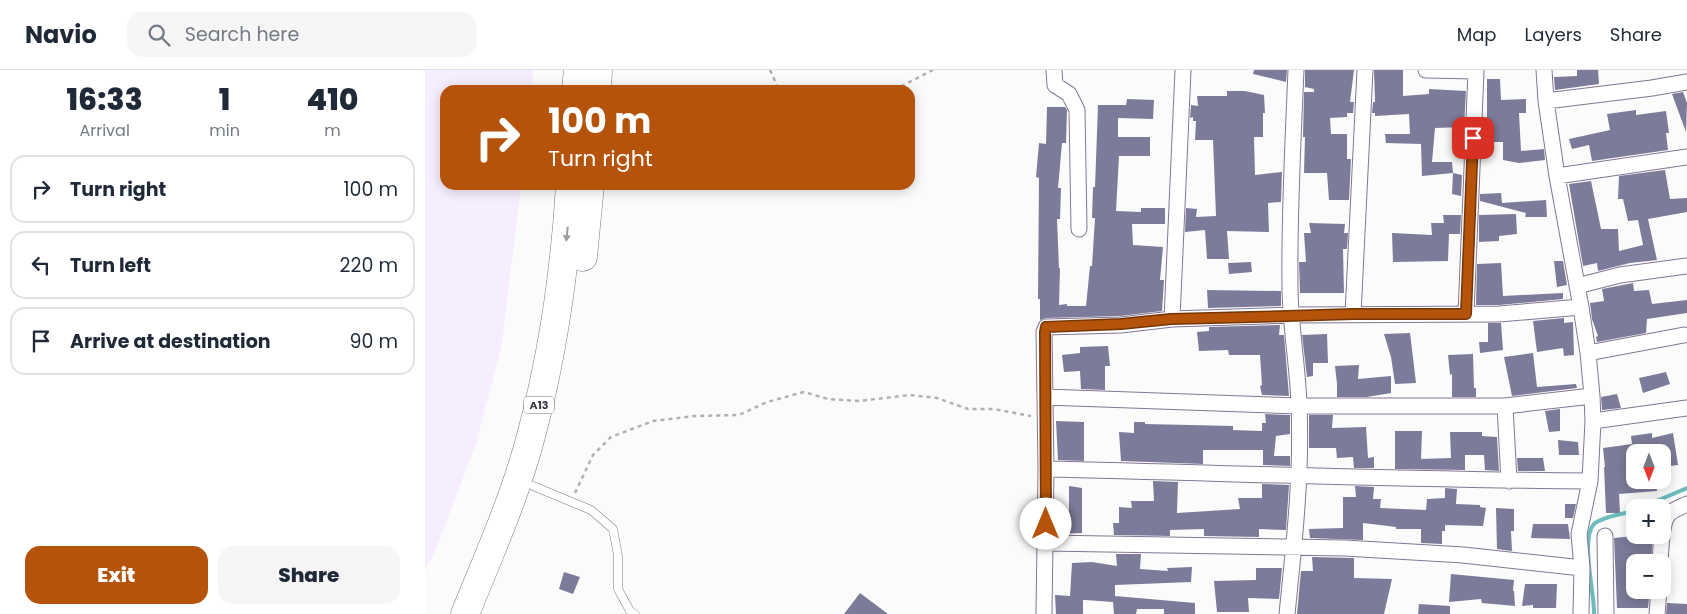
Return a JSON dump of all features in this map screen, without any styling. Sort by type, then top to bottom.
[{"type":"highway","points":[[576,85],[578,70]]},
{"type":"highway","points":[[597,85],[598,70]]},
{"type":"highway","name":"A13","points":[[465,614],[507,510],[531,437],[547,369],[560,296],[571,190]]},
{"type":"highway","name":"A13","points":[[485,614],[533,486],[547,442],[565,372],[579,289],[590,190]]},
{"type":"street","points":[[1054,70],[1055,85],[1069,94],[1077,110],[1079,228]]},
{"type":"street","points":[[1171,319],[1183,70],[1193,70]]},
{"type":"street","points":[[1287,614],[1294,548],[1298,475],[1299,406],[1291,316],[1289,260],[1296,70]]},
{"type":"street","points":[[1353,314],[1365,70]]},
{"type":"street","points":[[1426,70],[1476,71],[1466,314]]},
{"type":"street","points":[[1544,70],[1546,101],[1557,176],[1581,308],[1592,396],[1593,421],[1590,481],[1580,525],[1579,544],[1581,614]]},
{"type":"street","points":[[1546,101],[1687,82]]},
{"type":"street","points":[[1557,176],[1687,157]]},
{"type":"street","points":[[1577,286],[1621,275],[1687,266]]},
{"type":"street","points":[[1044,614],[1046,327],[1121,324],[1171,319],[1353,314],[1508,313],[1581,308]]},
{"type":"street","points":[[1588,353],[1684,335]]},
{"type":"street","points":[[1045,397],[1299,406],[1505,406],[1592,396]]},
{"type":"street","points":[[1505,406],[1509,481]]},
{"type":"street","points":[[1593,421],[1687,408]]},
{"type":"street","points":[[1046,469],[1413,479],[1590,481]]},
{"type":"street","points":[[1661,554],[1663,529],[1667,515],[1687,504]]},
{"type":"street","points":[[1605,536],[1606,614]]},
{"type":"street","points":[[1045,543],[1345,548],[1463,555],[1581,568]]},
{"type":"street","points":[[1657,614],[1658,599]]},
{"type":"lane","points":[[533,486],[591,510],[613,529],[618,554],[618,589],[631,611],[635,614]]},
{"type":"path","points":[[770,70],[777,85]]},
{"type":"path","points":[[904,85],[933,70]]},
{"type":"path","points":[[571,502],[593,455],[611,437],[653,421],[695,416],[739,415],[767,402],[804,392],[828,399],[859,400],[910,395],[937,398],[968,409],[994,409],[1045,418]]},
{"type":"shaded area","points":[[425,70],[533,70],[532,85],[440,85],[440,190],[520,190],[502,344],[476,444],[432,559],[425,569]]},
{"type":"building","points":[[1254,70],[1287,70],[1286,82],[1253,74]]},
{"type":"building","points":[[1305,70],[1354,70],[1350,102],[1354,102],[1353,113],[1347,113],[1347,117],[1330,118],[1331,134],[1347,134],[1347,159],[1351,159],[1349,200],[1329,200],[1327,173],[1304,173],[1304,92],[1314,92],[1314,89],[1305,87]]},
{"type":"building","points":[[1374,70],[1403,70],[1403,96],[1429,94],[1429,89],[1466,91],[1464,127],[1435,128],[1432,162],[1452,162],[1453,173],[1422,176],[1421,144],[1386,143],[1385,134],[1410,134],[1409,114],[1375,116],[1375,113],[1372,113],[1373,102],[1375,102]]},
{"type":"building","points":[[1577,70],[1598,70],[1599,84],[1555,90],[1554,77],[1577,76]]},
{"type":"building","points":[[1487,79],[1500,79],[1501,100],[1526,99],[1526,113],[1519,113],[1521,151],[1544,149],[1545,160],[1519,163],[1503,160],[1503,142],[1487,142]]},
{"type":"building","points":[[1227,91],[1245,91],[1264,95],[1263,137],[1254,137],[1255,175],[1282,172],[1281,202],[1268,203],[1269,232],[1227,231],[1229,259],[1207,259],[1205,230],[1185,232],[1186,208],[1197,209],[1196,217],[1216,216],[1213,140],[1195,140],[1196,121],[1193,121],[1193,117],[1190,118],[1191,105],[1198,106],[1197,96],[1227,96]]},
{"type":"building","points":[[1683,92],[1687,103],[1686,132],[1672,94]]},
{"type":"building","points":[[1127,99],[1154,100],[1153,119],[1118,118],[1118,137],[1150,137],[1150,156],[1119,156],[1116,211],[1141,212],[1141,208],[1165,208],[1165,224],[1132,224],[1133,245],[1163,247],[1160,280],[1164,280],[1162,311],[1120,316],[1046,318],[1040,320],[1040,299],[1038,299],[1039,178],[1036,177],[1039,143],[1046,144],[1047,107],[1065,107],[1067,110],[1066,143],[1062,143],[1058,188],[1061,188],[1060,219],[1057,219],[1060,268],[1059,305],[1086,306],[1090,266],[1092,266],[1095,218],[1092,218],[1098,105],[1126,105]]},
{"type":"building","points":[[1636,110],[1636,115],[1666,111],[1669,133],[1666,133],[1668,150],[1592,161],[1589,145],[1572,149],[1569,139],[1610,130],[1607,114]]},
{"type":"building","points":[[1665,170],[1670,199],[1687,198],[1687,212],[1648,219],[1657,260],[1630,263],[1598,271],[1597,263],[1583,266],[1569,184],[1591,181],[1601,229],[1618,229],[1619,251],[1643,245],[1638,220],[1628,221],[1623,199],[1618,199],[1619,176]]},
{"type":"building","points":[[1453,173],[1462,175],[1461,196],[1452,194]]},
{"type":"building","points":[[1501,193],[1502,203],[1546,200],[1547,217],[1525,217],[1526,213],[1480,201],[1480,194]]},
{"type":"building","points":[[1516,214],[1517,234],[1499,236],[1499,241],[1479,242],[1479,215]]},
{"type":"building","points":[[1443,215],[1461,215],[1460,234],[1449,234],[1448,261],[1393,262],[1392,233],[1432,235],[1431,223],[1444,223]]},
{"type":"building","points":[[1309,223],[1345,224],[1344,233],[1348,233],[1347,249],[1343,249],[1344,293],[1300,293],[1299,262],[1306,262],[1304,233],[1311,233]]},
{"type":"building","points":[[1554,261],[1563,261],[1567,285],[1557,287]]},
{"type":"building","points":[[1251,262],[1252,272],[1229,274],[1228,263]]},
{"type":"building","points":[[1501,263],[1503,296],[1563,293],[1563,299],[1499,305],[1476,305],[1477,264]]},
{"type":"building","points":[[1633,283],[1634,291],[1649,290],[1652,304],[1687,300],[1687,313],[1647,319],[1646,333],[1597,342],[1596,337],[1598,336],[1592,319],[1590,303],[1604,301],[1602,289]]},
{"type":"building","points":[[1207,290],[1281,291],[1281,306],[1208,308]]},
{"type":"building","points":[[1564,318],[1564,323],[1573,322],[1574,355],[1564,356],[1563,348],[1537,352],[1533,321]]},
{"type":"building","points":[[1488,323],[1501,323],[1503,350],[1480,353],[1479,342],[1488,342]]},
{"type":"building","points":[[1280,325],[1279,335],[1284,335],[1289,396],[1262,395],[1260,386],[1262,385],[1260,355],[1229,355],[1228,350],[1199,351],[1197,332],[1209,331],[1209,327]]},
{"type":"building","points":[[1410,333],[1416,383],[1395,384],[1391,357],[1384,334]]},
{"type":"building","points":[[1327,334],[1328,363],[1313,363],[1313,376],[1307,377],[1302,335]]},
{"type":"building","points":[[1108,346],[1110,366],[1105,366],[1105,390],[1081,389],[1080,371],[1064,372],[1062,355],[1080,353],[1080,347]]},
{"type":"building","points":[[1533,353],[1537,387],[1576,384],[1577,388],[1512,396],[1504,357]]},
{"type":"building","points":[[1473,354],[1476,397],[1452,397],[1452,374],[1450,375],[1448,355]]},
{"type":"building","points":[[1359,365],[1358,379],[1391,376],[1391,393],[1367,397],[1337,397],[1335,366]]},
{"type":"building","points":[[1666,372],[1670,384],[1643,393],[1639,378]]},
{"type":"building","points":[[1617,394],[1621,408],[1602,410],[1601,397]]},
{"type":"building","points":[[1560,409],[1560,431],[1549,432],[1545,411]]},
{"type":"building","points":[[1265,414],[1290,415],[1290,434],[1276,436],[1274,456],[1290,456],[1290,466],[1263,465],[1263,450],[1203,450],[1203,464],[1121,461],[1119,432],[1134,433],[1134,422],[1145,422],[1145,424],[1233,426],[1233,430],[1262,431],[1262,423],[1266,423]]},
{"type":"building","points":[[1309,415],[1333,415],[1332,428],[1366,427],[1368,458],[1374,457],[1374,468],[1354,468],[1353,457],[1337,458],[1336,448],[1309,448]]},
{"type":"building","points":[[1056,421],[1084,422],[1084,461],[1058,460]]},
{"type":"building","points":[[1395,431],[1422,431],[1421,459],[1451,458],[1450,432],[1482,432],[1482,436],[1497,437],[1499,471],[1485,470],[1484,455],[1465,455],[1465,470],[1395,469]]},
{"type":"building","points":[[1652,433],[1652,438],[1673,433],[1678,465],[1671,466],[1671,444],[1632,444],[1631,436]]},
{"type":"building","points":[[1558,440],[1578,442],[1579,455],[1559,455]]},
{"type":"building","points":[[1626,445],[1626,489],[1657,489],[1657,491],[1619,494],[1620,513],[1606,513],[1603,448]]},
{"type":"building","points":[[1517,458],[1543,458],[1545,471],[1518,471]]},
{"type":"building","points":[[1153,481],[1178,482],[1177,513],[1240,509],[1238,498],[1262,498],[1262,484],[1289,485],[1286,530],[1259,529],[1259,537],[1204,536],[1204,529],[1170,530],[1170,536],[1114,535],[1113,523],[1119,523],[1119,507],[1132,508],[1131,501],[1154,501]]},
{"type":"building","points":[[1069,486],[1082,488],[1082,533],[1054,534],[1055,519],[1069,520]]},
{"type":"building","points":[[1355,486],[1374,487],[1373,499],[1381,499],[1380,508],[1426,510],[1427,499],[1445,498],[1445,488],[1457,489],[1456,504],[1480,505],[1480,507],[1486,508],[1483,526],[1445,525],[1445,531],[1442,531],[1442,544],[1421,543],[1421,529],[1396,529],[1396,527],[1363,523],[1363,540],[1310,538],[1309,529],[1343,528],[1343,497],[1356,497]]},
{"type":"building","points":[[1565,504],[1576,504],[1573,518],[1565,518]]},
{"type":"building","points":[[1496,508],[1514,509],[1514,531],[1511,531],[1512,551],[1497,549]]},
{"type":"building","points":[[1533,524],[1568,524],[1570,539],[1531,538]]},
{"type":"building","points":[[1626,537],[1626,544],[1652,544],[1652,554],[1626,554],[1626,599],[1649,599],[1648,608],[1617,608],[1614,538]]},
{"type":"building","points":[[1116,554],[1141,554],[1140,569],[1168,571],[1167,568],[1192,567],[1191,582],[1115,585],[1115,596],[1195,603],[1195,614],[1164,614],[1164,609],[1137,609],[1136,614],[1114,614],[1113,602],[1083,600],[1083,614],[1056,614],[1055,595],[1070,596],[1072,563],[1092,562],[1117,566]]},
{"type":"building","points":[[1312,557],[1354,558],[1354,578],[1392,579],[1384,614],[1297,614],[1301,571],[1313,571]]},
{"type":"building","points":[[1256,568],[1282,568],[1279,599],[1248,598],[1249,612],[1217,612],[1214,581],[1256,580]]},
{"type":"building","points":[[564,572],[580,577],[573,594],[559,589]]},
{"type":"building","points":[[1451,574],[1514,580],[1515,606],[1482,603],[1481,599],[1449,602]]},
{"type":"building","points":[[1525,584],[1557,584],[1556,608],[1533,608],[1533,605],[1522,606]]},
{"type":"building","points":[[860,593],[888,614],[844,614]]},
{"type":"building","points":[[1667,603],[1687,604],[1687,614],[1666,614]]},
{"type":"building","points":[[1419,604],[1450,606],[1450,614],[1418,614]]},
{"type":"waterway","points":[[1661,499],[1687,488]]},
{"type":"waterway","points":[[1594,614],[1588,554],[1590,531],[1597,522],[1626,513]]},
{"type":"route","points":[[1046,524],[1046,327],[1121,324],[1171,319],[1353,314],[1466,314],[1473,138]]}]
